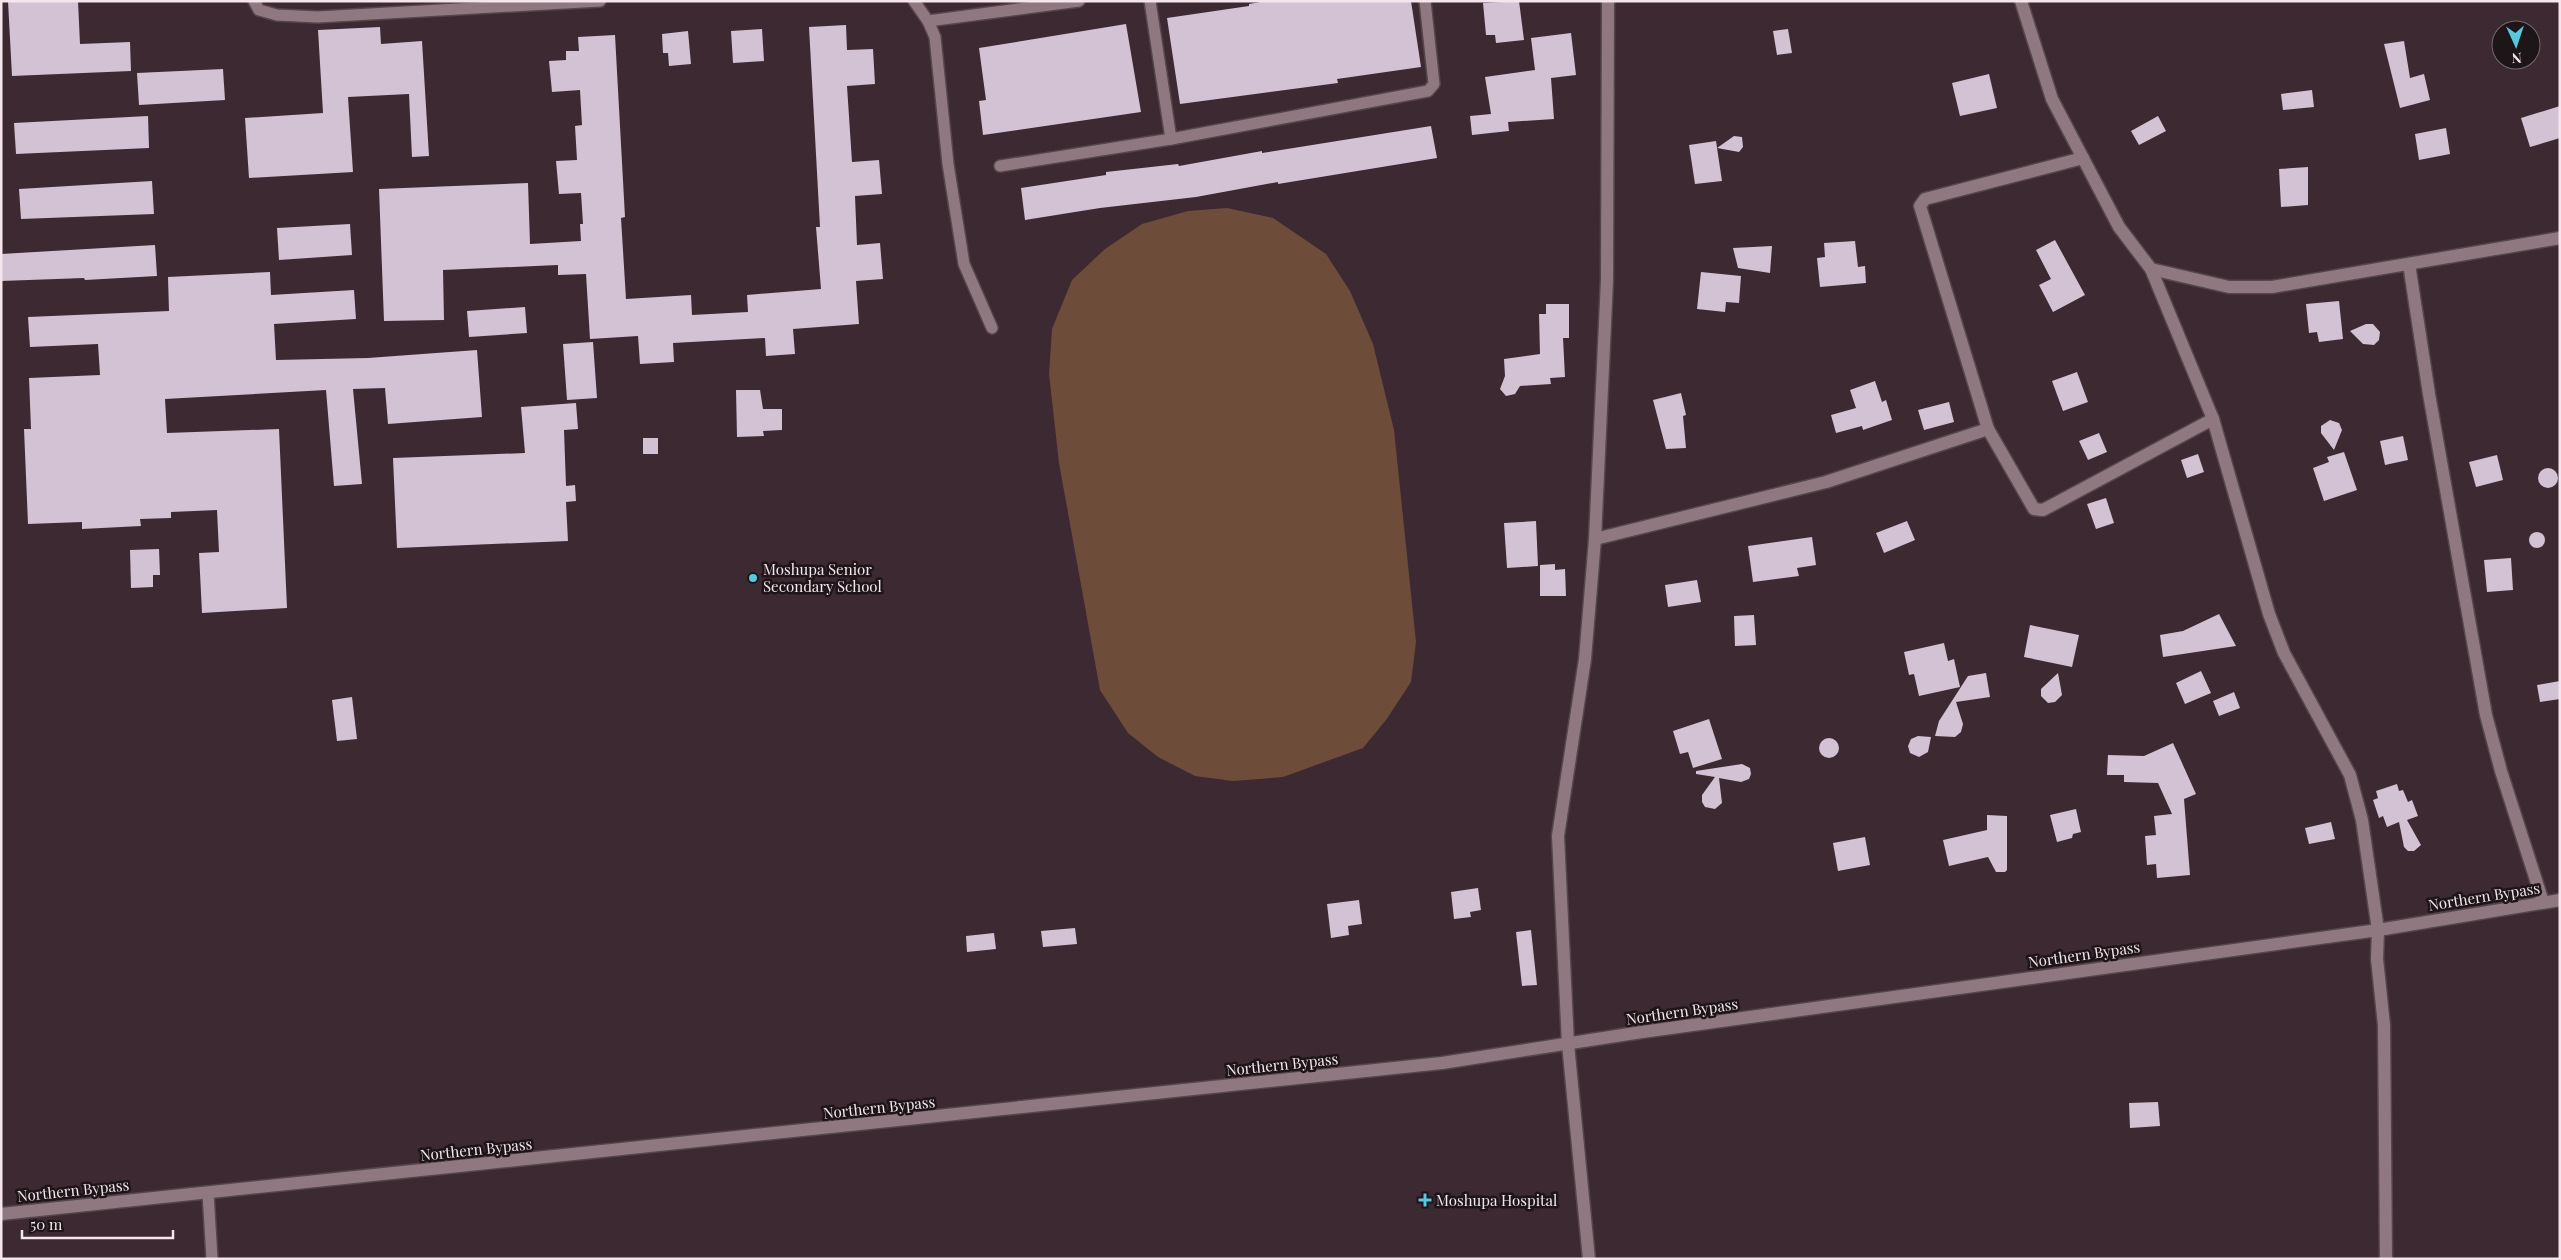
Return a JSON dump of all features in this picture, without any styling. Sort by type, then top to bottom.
[{"type":"street","points":[[1589,1259],[1568,1044],[1558,836],[1585,659],[1595,539],[1607,280],[1608,1]]},
{"type":"street","points":[[2021,1],[2052,99],[2119,227],[2151,269],[2213,419],[2275,630],[2284,653],[2350,775],[2362,820],[2378,930],[2378,960],[2384,1025],[2386,1259]]},
{"type":"street","points":[[2083,158],[1925,199],[1920,206],[1988,429],[2034,509],[2038,511],[2213,419]]},
{"type":"street","points":[[2151,269],[2229,287],[2272,287],[2560,238]]},
{"type":"street","points":[[2409,264],[2429,394],[2486,715],[2501,771],[2543,902]]},
{"type":"street","points":[[1595,539],[1826,482],[1988,429]]},
{"type":"street","name":"Northern Bypass","points":[[1,1214],[1442,1063],[2378,930],[2560,900]]},
{"type":"lane","points":[[254,1],[259,10],[277,15],[318,17],[600,1]]},
{"type":"lane","points":[[914,1],[928,21],[935,37],[948,164],[964,264],[992,328]]},
{"type":"lane","points":[[928,21],[1079,1]]},
{"type":"lane","points":[[1150,1],[1171,138]]},
{"type":"lane","points":[[1000,166],[1171,138],[1428,91],[1434,84],[1425,1]]},
{"type":"lane","points":[[208,1193],[212,1259]]},
{"type":"shaded area","points":[[1227,208],[1273,218],[1326,254],[1350,291],[1373,344],[1394,430],[1416,642],[1411,682],[1386,720],[1363,748],[1283,777],[1233,781],[1195,776],[1158,757],[1128,733],[1100,690],[1059,463],[1049,374],[1052,329],[1072,280],[1105,249],[1142,224],[1188,211]]},
{"type":"building","points":[[8,1],[78,1],[80,44],[130,42],[131,71],[12,76]]},
{"type":"building","points":[[1266,1],[1411,1],[1421,67],[1337,79],[1338,83],[1180,104],[1167,18],[1249,6],[1249,4]]},
{"type":"building","points":[[1519,1],[1524,40],[1496,43],[1495,35],[1486,35],[1483,3]]},
{"type":"building","points":[[1126,24],[1141,112],[983,135],[979,101],[986,100],[979,48]]},
{"type":"building","points":[[846,25],[847,50],[873,49],[875,84],[847,86],[852,162],[879,160],[882,194],[855,196],[857,245],[880,243],[883,279],[856,281],[859,324],[793,329],[795,354],[766,356],[765,338],[673,343],[674,362],[640,364],[638,336],[590,339],[586,274],[558,275],[558,265],[443,270],[444,320],[384,321],[379,189],[528,183],[530,244],[581,241],[580,224],[583,224],[581,193],[559,194],[556,161],[577,160],[575,126],[582,125],[580,90],[552,92],[549,61],[566,60],[566,51],[579,51],[578,37],[615,35],[625,217],[621,218],[626,299],[691,295],[692,315],[748,312],[747,295],[821,289],[816,227],[820,227],[809,27]]},
{"type":"building","points":[[380,27],[381,44],[422,41],[429,156],[412,157],[409,94],[348,97],[353,172],[249,178],[245,118],[323,113],[318,30]]},
{"type":"building","points":[[762,29],[764,61],[733,63],[731,31]]},
{"type":"building","points":[[1788,29],[1792,53],[1777,55],[1773,31]]},
{"type":"building","points":[[688,31],[691,64],[669,66],[668,53],[663,53],[662,34]]},
{"type":"building","points":[[1571,33],[1576,75],[1551,78],[1554,119],[1508,122],[1509,131],[1472,135],[1470,116],[1491,114],[1485,77],[1535,70],[1531,38]]},
{"type":"building","points":[[2404,41],[2410,78],[2424,74],[2430,100],[2400,108],[2384,44]]},
{"type":"building","points":[[223,69],[225,100],[139,105],[137,73]]},
{"type":"building","points":[[1989,74],[1997,108],[1960,116],[1952,83]]},
{"type":"building","points":[[2312,90],[2314,107],[2283,110],[2281,94]]},
{"type":"building","points":[[2560,106],[2560,138],[2530,147],[2521,118]]},
{"type":"building","points":[[148,116],[149,148],[16,154],[14,123]]},
{"type":"building","points":[[2158,116],[2166,131],[2139,145],[2131,131]]},
{"type":"building","points":[[1431,126],[1437,158],[1278,184],[1278,182],[1196,197],[1100,208],[1025,220],[1021,188],[1106,175],[1106,172],[1178,164],[1179,166],[1262,151],[1262,153]]},
{"type":"building","points":[[2446,128],[2450,154],[2419,160],[2415,134]]},
{"type":"building","points":[[1734,136],[1742,137],[1743,147],[1739,152],[1717,148]]},
{"type":"building","points":[[1716,141],[1722,181],[1695,184],[1689,145]]},
{"type":"building","points":[[2308,167],[2308,205],[2281,207],[2279,169]]},
{"type":"building","points":[[152,181],[154,214],[21,219],[19,189]]},
{"type":"building","points":[[350,224],[352,255],[279,260],[277,228]]},
{"type":"building","points":[[2055,240],[2085,295],[2053,312],[2039,285],[2051,279],[2036,250]]},
{"type":"building","points":[[1855,241],[1858,267],[1865,266],[1866,283],[1820,287],[1817,258],[1825,257],[1824,243]]},
{"type":"building","points":[[155,245],[157,276],[85,280],[84,278],[1,281],[1,254]]},
{"type":"building","points":[[1772,246],[1770,273],[1738,268],[1733,248]]},
{"type":"building","points":[[270,272],[271,295],[354,290],[356,319],[274,324],[276,360],[368,358],[477,350],[482,417],[388,424],[385,388],[353,389],[362,484],[334,486],[326,390],[165,399],[167,433],[279,429],[287,608],[202,613],[199,553],[219,552],[217,510],[171,512],[171,518],[140,519],[141,526],[82,529],[82,522],[28,524],[24,429],[31,429],[29,378],[100,375],[98,344],[30,347],[28,317],[169,311],[168,277]]},
{"type":"building","points":[[1701,272],[1741,276],[1739,303],[1726,302],[1725,312],[1697,309]]},
{"type":"building","points":[[2339,301],[2343,339],[2319,342],[2317,332],[2309,333],[2306,304]]},
{"type":"building","points":[[1546,304],[1569,304],[1569,338],[1563,338],[1565,377],[1550,378],[1551,384],[1520,386],[1515,394],[1506,396],[1500,389],[1505,376],[1504,359],[1540,354],[1539,314],[1546,314]]},
{"type":"building","points":[[525,307],[527,333],[469,337],[467,311]]},
{"type":"building","points":[[2366,324],[2373,324],[2380,332],[2379,340],[2374,345],[2363,344],[2350,331]]},
{"type":"building","points":[[593,342],[597,398],[567,400],[563,344]]},
{"type":"building","points":[[2077,372],[2088,402],[2063,411],[2052,381]]},
{"type":"building","points":[[1875,381],[1882,402],[1886,400],[1892,420],[1863,430],[1862,426],[1836,433],[1831,415],[1856,408],[1850,390]]},
{"type":"building","points":[[736,390],[760,390],[763,409],[782,409],[782,430],[763,431],[764,436],[737,437]]},
{"type":"building","points":[[1681,393],[1686,415],[1683,416],[1686,448],[1666,449],[1653,400]]},
{"type":"building","points":[[1949,402],[1954,422],[1924,430],[1918,410]]},
{"type":"building","points":[[576,403],[578,429],[564,430],[566,486],[575,485],[576,501],[566,502],[568,541],[397,548],[393,458],[525,453],[521,407]]},
{"type":"building","points":[[2330,420],[2339,423],[2342,430],[2334,450],[2321,433],[2321,426]]},
{"type":"building","points":[[2099,433],[2107,452],[2088,460],[2079,441]]},
{"type":"building","points":[[2403,436],[2408,460],[2385,465],[2380,441]]},
{"type":"building","points":[[643,438],[658,438],[658,454],[643,454]]},
{"type":"building","points":[[2344,452],[2357,490],[2324,501],[2313,468],[2329,462],[2327,457]]},
{"type":"building","points":[[2198,454],[2204,472],[2187,478],[2181,460]]},
{"type":"building","points":[[2497,455],[2503,480],[2476,487],[2469,462]]},
{"type":"building","points":[[2548,468],[2555,471],[2558,478],[2555,485],[2548,488],[2541,485],[2538,478],[2541,471]]},
{"type":"building","points":[[2106,498],[2114,523],[2096,529],[2087,504]]},
{"type":"building","points":[[1536,521],[1538,566],[1507,568],[1504,523]]},
{"type":"building","points":[[1907,521],[1915,540],[1884,553],[1876,533]]},
{"type":"building","points":[[2534,532],[2540,532],[2545,537],[2543,546],[2534,548],[2529,543],[2529,537]]},
{"type":"building","points":[[1812,537],[1816,565],[1797,568],[1799,576],[1753,582],[1748,546]]},
{"type":"building","points":[[159,549],[160,575],[153,575],[153,587],[131,588],[130,550]]},
{"type":"building","points":[[2511,558],[2513,590],[2487,592],[2484,560]]},
{"type":"building","points":[[1555,564],[1555,570],[1565,569],[1566,596],[1540,596],[1540,565]]},
{"type":"building","points":[[1697,580],[1701,602],[1668,607],[1665,585]]},
{"type":"building","points":[[2219,614],[2236,646],[2163,657],[2160,635],[2183,631]]},
{"type":"building","points":[[1754,615],[1756,645],[1735,646],[1734,616]]},
{"type":"building","points":[[2030,625],[2079,635],[2072,667],[2024,657]]},
{"type":"building","points":[[1944,643],[1948,661],[1954,659],[1960,687],[1919,696],[1914,674],[1909,675],[1904,652]]},
{"type":"building","points":[[2201,671],[2211,693],[2185,704],[2176,683]]},
{"type":"building","points":[[1986,673],[1990,697],[1956,702],[1963,724],[1961,732],[1955,737],[1935,736],[1939,721],[1968,676]]},
{"type":"building","points":[[2058,673],[2062,695],[2055,702],[2048,703],[2041,696],[2041,689]]},
{"type":"building","points":[[2560,681],[2560,699],[2540,702],[2537,685]]},
{"type":"building","points":[[2234,692],[2240,708],[2219,716],[2213,701]]},
{"type":"building","points":[[352,697],[357,739],[337,741],[332,700]]},
{"type":"building","points":[[1709,719],[1722,759],[1693,768],[1688,752],[1680,754],[1673,731]]},
{"type":"building","points":[[1918,736],[1931,737],[1928,752],[1919,757],[1910,753],[1908,746],[1911,739]]},
{"type":"building","points":[[1829,738],[1836,741],[1839,748],[1836,755],[1829,758],[1822,755],[1819,748],[1822,741]]},
{"type":"building","points":[[2173,743],[2196,794],[2184,799],[2190,875],[2157,878],[2156,864],[2147,865],[2145,836],[2156,835],[2154,816],[2172,814],[2158,783],[2124,782],[2124,775],[2107,775],[2108,755],[2144,756]]},
{"type":"building","points":[[1742,764],[1750,768],[1751,774],[1749,779],[1741,782],[1719,778],[1722,803],[1715,809],[1705,807],[1702,802],[1702,795],[1715,777],[1696,774],[1696,771]]},
{"type":"building","points":[[2397,784],[2399,791],[2403,790],[2408,802],[2412,800],[2418,816],[2407,820],[2421,845],[2414,851],[2408,851],[2404,847],[2399,822],[2387,827],[2383,816],[2379,818],[2373,800],[2378,798],[2376,791]]},
{"type":"building","points":[[2076,809],[2081,832],[2073,834],[2072,838],[2057,842],[2050,815]]},
{"type":"building","points":[[1987,815],[2007,816],[2007,870],[2005,872],[1996,872],[1988,857],[1949,866],[1943,840],[1987,830]]},
{"type":"building","points":[[2331,822],[2335,839],[2309,844],[2305,828]]},
{"type":"building","points":[[1865,837],[1870,865],[1838,871],[1833,843]]},
{"type":"building","points":[[1478,888],[1481,910],[1470,912],[1471,917],[1454,919],[1451,892]]},
{"type":"building","points":[[1359,900],[1362,924],[1348,926],[1349,935],[1331,938],[1327,904]]},
{"type":"building","points":[[1075,928],[1077,944],[1043,947],[1041,931]]},
{"type":"building","points":[[1531,930],[1537,985],[1522,986],[1516,932]]},
{"type":"building","points":[[994,933],[996,949],[967,952],[966,936]]},
{"type":"building","points":[[2158,1102],[2160,1126],[2130,1128],[2129,1103]]},
{"type":"place","name":"Moshupa Senior Secondary School","points":[[753,578]]},
{"type":"place","name":"Moshupa Hospital","points":[[1425,1200]]}]
